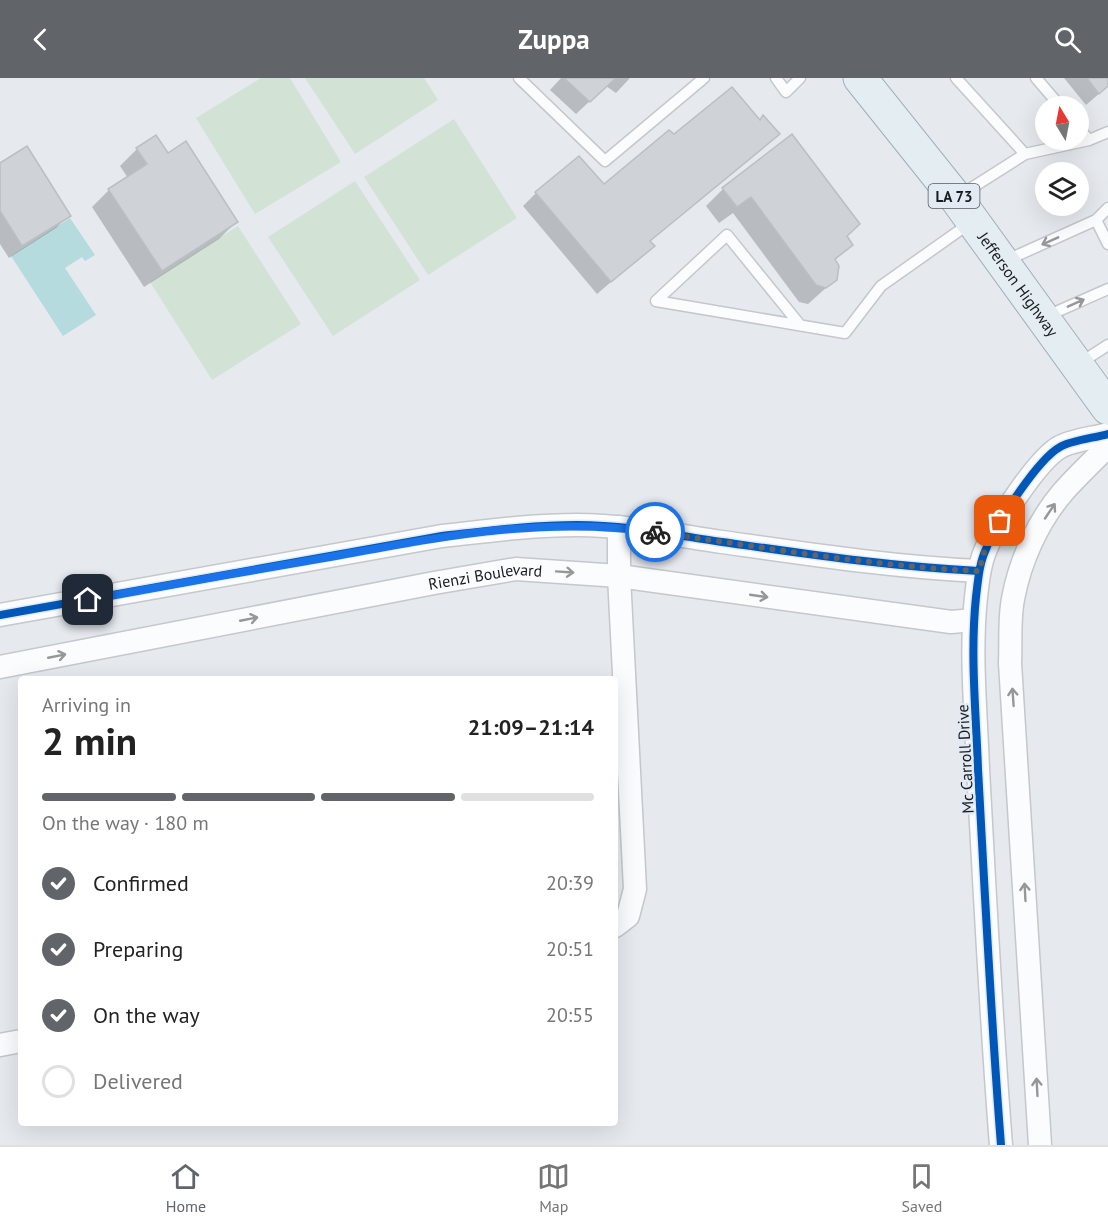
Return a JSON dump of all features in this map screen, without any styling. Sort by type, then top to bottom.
[{"type":"main road","name":"Jefferson Highway","points":[[860,78],[1004,262],[1108,408]]},
{"type":"street","name":"Mc Carroll Drive","points":[[1001,1145],[990,991],[976,716],[974,620],[979,571],[985,549],[1000,521],[1043,462],[1059,447],[1108,434]]},
{"type":"street","points":[[1040,1145],[1010,663],[1013,600],[1023,563],[1048,512],[1108,446]]},
{"type":"street","points":[[0,615],[442,536],[512,528],[577,525],[619,527],[931,569],[979,571]]},
{"type":"street","points":[[619,527],[618,576],[635,889],[621,921]]},
{"type":"street","name":"Rienzi Boulevard","points":[[0,667],[516,569],[618,576],[951,622],[974,620]]},
{"type":"street","points":[[0,1045],[18,1042]]},
{"type":"lane","points":[[519,78],[604,161],[704,78]]},
{"type":"lane","points":[[776,78],[786,92],[800,78]]},
{"type":"lane","points":[[956,78],[1025,154]]},
{"type":"lane","points":[[1036,78],[1051,96]]},
{"type":"lane","points":[[1089,140],[1108,132]]},
{"type":"lane","points":[[800,325],[727,235],[656,301],[845,333],[881,286],[964,209],[1025,154],[1043,150]]},
{"type":"lane","points":[[1004,262],[1096,220],[1108,208]]},
{"type":"lane","points":[[1096,220],[1108,244]]},
{"type":"lane","points":[[1044,318],[1108,289]]},
{"type":"lane","points":[[1077,365],[1108,345]]},
{"type":"green space","points":[[261,78],[290,78],[341,162],[255,214],[196,118]]},
{"type":"green space","points":[[305,78],[424,78],[438,100],[355,154]]},
{"type":"green space","points":[[454,119],[517,218],[428,275],[364,177]]},
{"type":"green space","points":[[355,181],[420,280],[333,336],[268,237]]},
{"type":"green space","points":[[238,226],[301,324],[212,380],[150,282]]},
{"type":"water","points":[[70,218],[95,255],[85,261],[82,257],[65,268],[96,315],[63,336],[11,256]]},
{"type":"building","points":[[564,78],[616,78],[590,102]]},
{"type":"building","points":[[1087,78],[1108,78],[1108,86],[1099,94]]},
{"type":"building","points":[[732,87],[760,120],[763,115],[780,134],[650,241],[655,246],[611,282],[535,192],[579,156],[604,184],[669,130],[674,134]]},
{"type":"building","points":[[792,134],[860,224],[847,236],[853,245],[835,259],[839,266],[837,280],[826,288],[816,285],[751,197],[737,207],[722,188]]},
{"type":"building","points":[[156,135],[168,153],[186,141],[238,222],[162,271],[108,189],[147,164],[136,148]]},
{"type":"building","points":[[27,146],[71,216],[22,246],[0,211],[0,163]]},
{"type":"cycle path","points":[[1001,1145],[988,957],[974,683],[974,618],[978,579],[984,555],[998,525],[1040,465],[1060,447],[1108,434]]},
{"type":"cycle path","points":[[0,615],[442,536],[543,526],[595,525],[850,559],[979,571]]},
{"type":"way so far","points":[[655,532],[931,569],[979,571],[985,549],[1000,521]]},
{"type":"route","points":[[88,600],[442,536],[512,528],[577,525],[655,532]]}]
